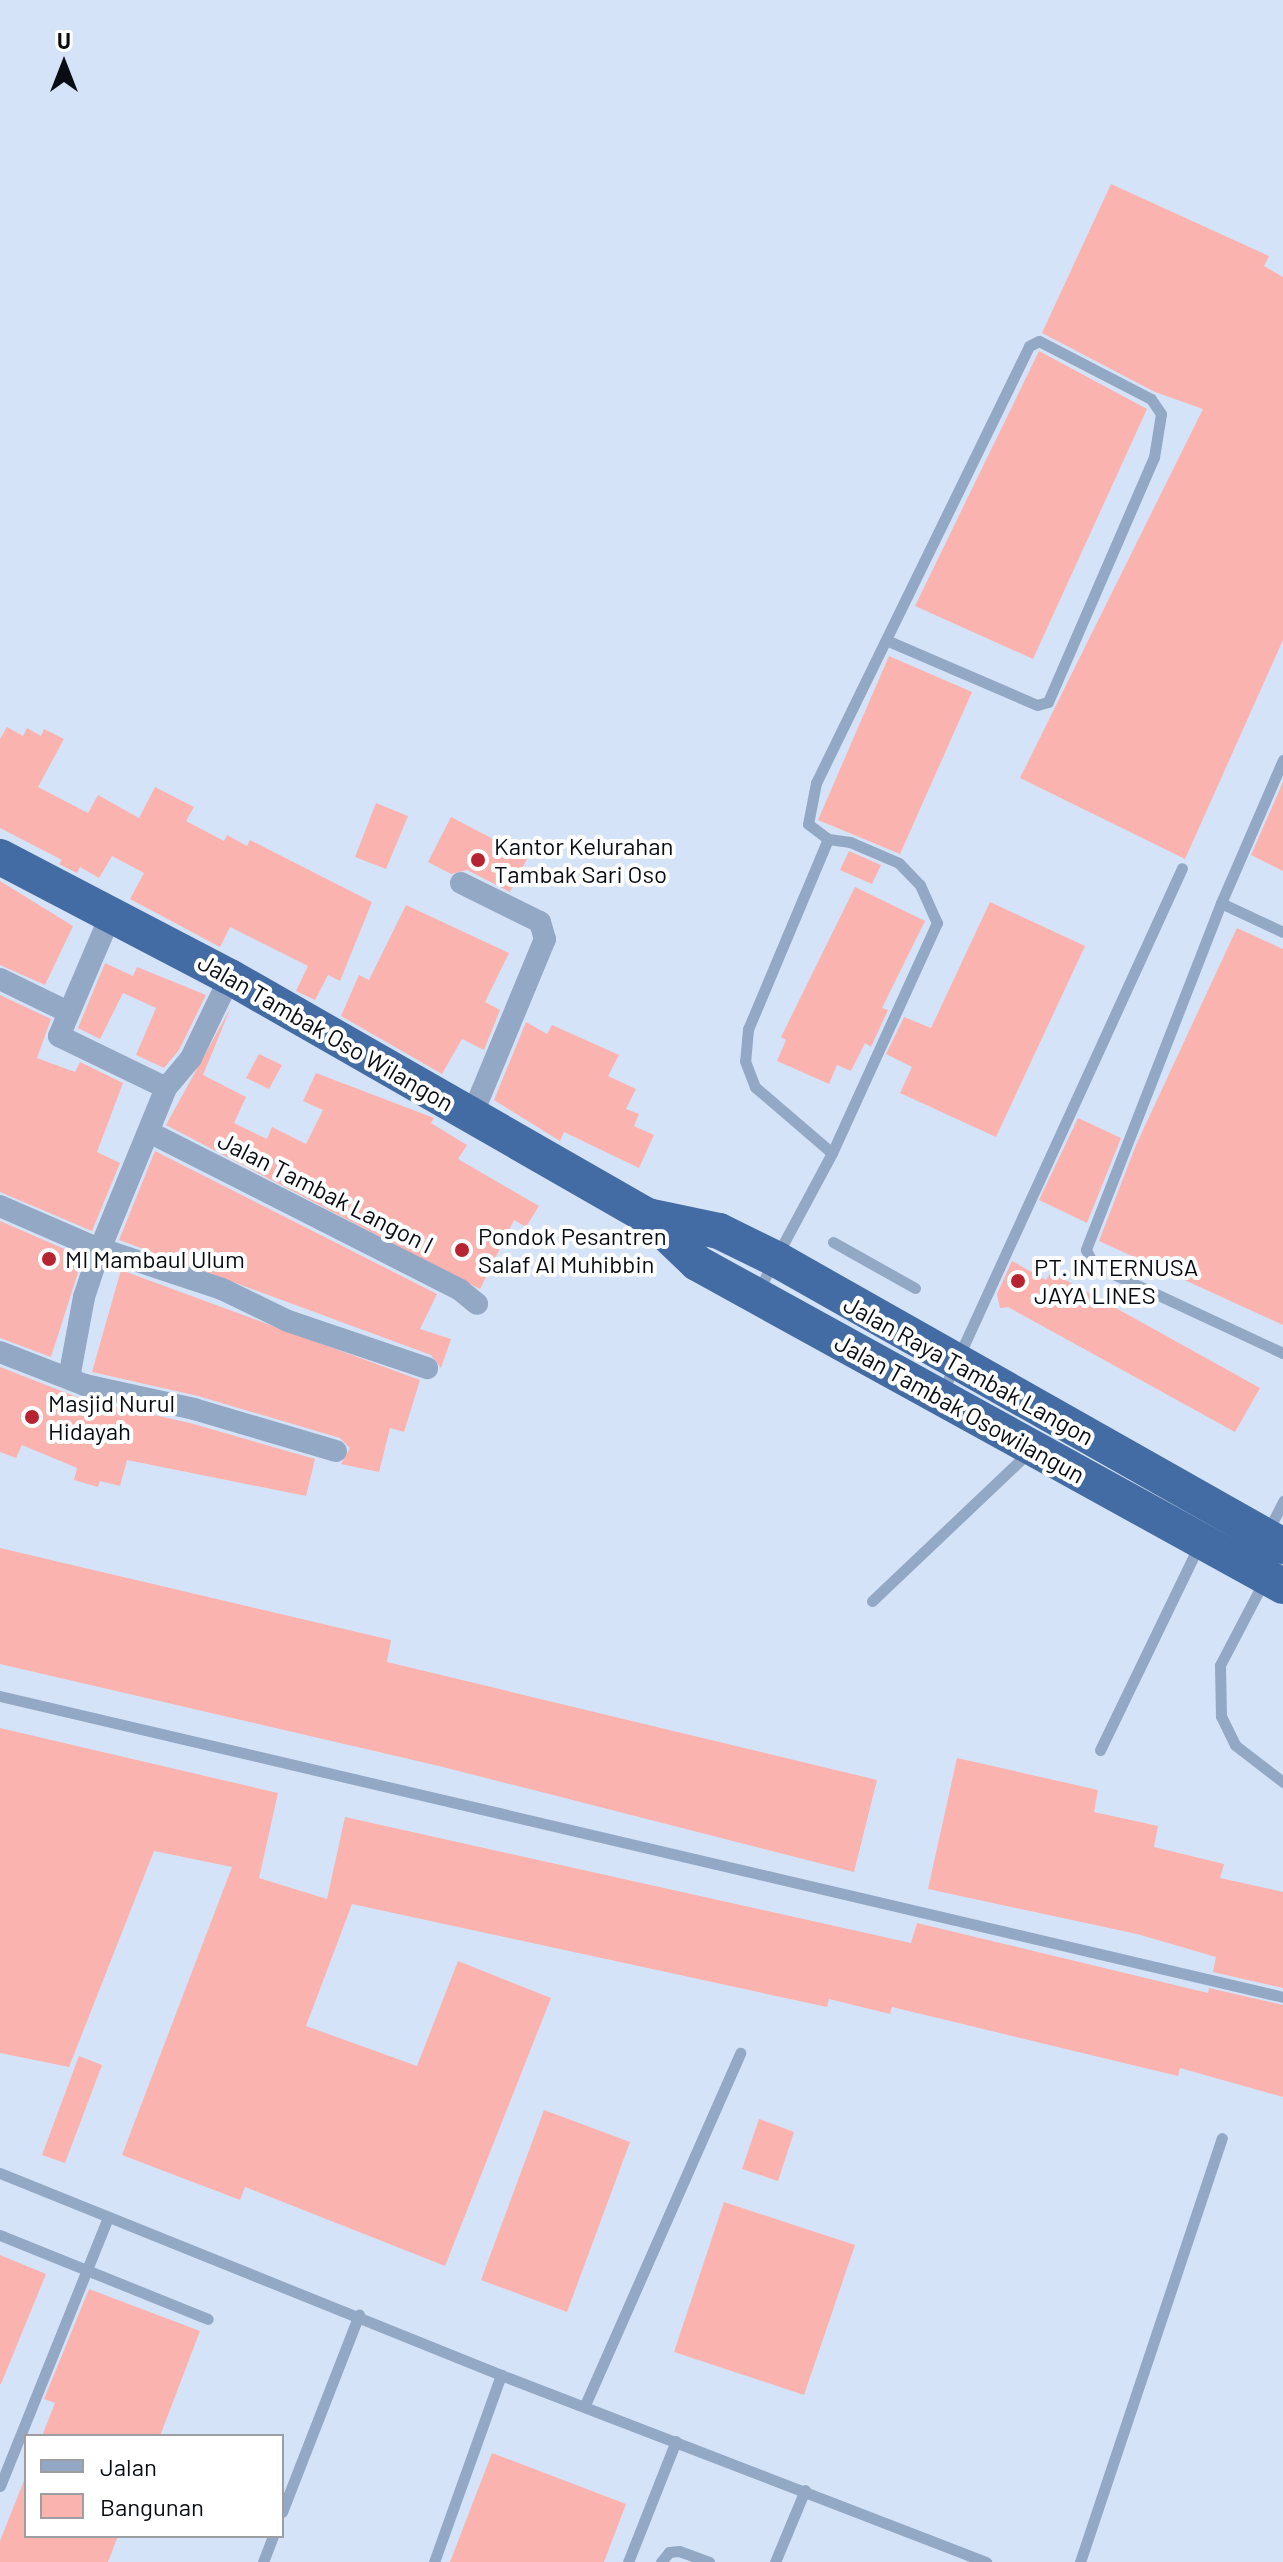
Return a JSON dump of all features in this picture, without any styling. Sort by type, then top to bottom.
[{"type":"highway","name":"Jalan Tambak Oso Wilangon","points":[[0,857],[112,912],[230,977],[648,1216]]},
{"type":"highway","name":"Jalan Raya Tambak Langon","points":[[648,1216],[719,1231],[776,1259],[958,1365],[1268,1558]]},
{"type":"highway","name":"Jalan Tambak Osowilangun","points":[[648,1216],[697,1263],[755,1295],[1201,1541],[1268,1558]]},
{"type":"street","points":[[461,883],[540,922],[545,939],[472,1115]]},
{"type":"street","points":[[112,912],[66,1011],[61,1040],[166,1088]]},
{"type":"street","points":[[69,1378],[84,1297],[100,1249],[166,1088],[191,1058],[230,977]]},
{"type":"street","points":[[0,979],[66,1011]]},
{"type":"street","name":"Jalan Tambak Langon I","points":[[149,1132],[460,1290],[477,1304]]},
{"type":"street","points":[[0,1206],[100,1249],[167,1268],[288,1321],[427,1368]]},
{"type":"street","points":[[0,1352],[69,1378],[336,1451]]},
{"type":"lane","points":[[755,1295],[832,1153],[937,923],[920,885],[899,863],[850,842],[828,839],[808,824],[816,783],[886,640],[1034,342],[1151,399],[1161,414],[1154,457],[1048,702],[1037,705],[886,640]]},
{"type":"lane","points":[[1283,760],[1221,903],[1086,1250],[1094,1265],[1283,1353]]},
{"type":"lane","points":[[828,839],[748,1029],[745,1061],[755,1087],[832,1153]]},
{"type":"lane","points":[[940,1397],[958,1365],[1182,868]]},
{"type":"lane","points":[[1221,903],[1283,932]]},
{"type":"lane","points":[[833,1242],[915,1288]]},
{"type":"lane","points":[[872,1601],[1033,1448]]},
{"type":"lane","points":[[1283,1501],[1268,1558],[1220,1665],[1218,1684],[1221,1716],[1235,1745],[1283,1782]]},
{"type":"lane","points":[[1100,1750],[1201,1541]]},
{"type":"lane","points":[[0,1696],[1283,1997]]},
{"type":"lane","points":[[585,2405],[740,2053]]},
{"type":"lane","points":[[1080,2562],[1222,2138]]},
{"type":"lane","points":[[0,2173],[359,2315],[501,2375],[986,2562]]},
{"type":"lane","points":[[0,2486],[108,2218]]},
{"type":"lane","points":[[0,2235],[208,2319]]},
{"type":"lane","points":[[284,2507],[359,2315]]},
{"type":"lane","points":[[434,2562],[501,2375]]},
{"type":"lane","points":[[628,2562],[676,2441]]},
{"type":"lane","points":[[775,2562],[805,2490]]},
{"type":"lane","points":[[263,2562],[272,2538]]},
{"type":"lane","points":[[661,2562],[669,2552],[679,2551],[709,2562]]},
{"type":"building","points":[[1111,184],[1269,256],[1264,266],[1283,277],[1283,640],[1185,859],[1020,778],[1203,409],[1155,392],[1042,333]]},
{"type":"building","points":[[1039,351],[1147,409],[1033,659],[915,606]]},
{"type":"building","points":[[889,656],[972,692],[900,854],[818,820]]},
{"type":"building","points":[[7,727],[23,736],[27,728],[41,736],[44,729],[64,739],[38,787],[88,813],[98,795],[139,818],[155,787],[194,807],[186,821],[224,841],[227,835],[247,846],[250,840],[372,902],[340,981],[328,975],[315,1000],[296,991],[308,966],[230,927],[220,947],[130,899],[144,873],[112,856],[99,878],[80,867],[77,873],[59,864],[62,860],[0,828],[0,739]]},
{"type":"building","points":[[1283,782],[1283,871],[1251,855]]},
{"type":"building","points":[[376,803],[408,816],[386,869],[355,857]]},
{"type":"building","name":"Kantor Kelurahan Tambak Sari Oso","points":[[451,817],[528,857],[510,892],[467,870],[451,874],[428,862]]},
{"type":"building","points":[[849,851],[881,865],[872,884],[840,870]]},
{"type":"building","points":[[0,881],[73,926],[45,985],[0,965]]},
{"type":"building","points":[[855,887],[925,921],[882,1008],[888,1010],[871,1047],[865,1043],[851,1071],[837,1065],[829,1084],[777,1061],[786,1040],[781,1037]]},
{"type":"building","points":[[990,902],[1085,946],[996,1137],[900,1093],[912,1067],[886,1054],[904,1017],[931,1028]]},
{"type":"building","points":[[406,905],[509,953],[485,1002],[500,1010],[484,1050],[462,1039],[442,1074],[341,1016],[359,975],[369,980]]},
{"type":"building","points":[[1237,928],[1283,949],[1283,1325],[1099,1241],[1136,1145]]},
{"type":"building","points":[[105,963],[133,976],[137,967],[206,995],[179,1050],[164,1068],[136,1055],[156,1008],[123,993],[100,1039],[78,1028]]},
{"type":"building","points":[[0,995],[51,1019],[37,1058],[75,1072],[80,1062],[123,1083],[97,1152],[120,1163],[92,1231],[0,1192]]},
{"type":"building","points":[[231,1007],[203,1075],[246,1097],[234,1123],[267,1139],[272,1127],[306,1144],[323,1110],[303,1101],[316,1073],[434,1118],[431,1123],[467,1145],[458,1159],[539,1206],[526,1227],[514,1220],[480,1289],[166,1125]]},
{"type":"building","points":[[526,1022],[547,1034],[552,1025],[619,1055],[608,1076],[636,1089],[626,1109],[639,1114],[634,1126],[654,1135],[639,1168],[564,1132],[560,1141],[494,1100]]},
{"type":"building","points":[[259,1054],[282,1065],[269,1089],[246,1078]]},
{"type":"building","points":[[1078,1118],[1121,1138],[1087,1223],[1039,1200]]},
{"type":"building","points":[[155,1151],[437,1294],[420,1329],[451,1339],[441,1368],[431,1355],[119,1240]]},
{"type":"building","points":[[0,1221],[83,1257],[51,1357],[0,1338]]},
{"type":"building","points":[[1012,1261],[1046,1280],[1051,1272],[1260,1388],[1235,1432],[1008,1307],[1000,1308],[997,1294]]},
{"type":"building","points":[[121,1270],[420,1380],[404,1432],[390,1428],[379,1472],[341,1464],[350,1448],[340,1438],[198,1396],[92,1372]]},
{"type":"building","points":[[0,1367],[82,1399],[190,1423],[315,1459],[306,1496],[127,1460],[120,1486],[100,1481],[98,1487],[74,1480],[77,1468],[22,1445],[16,1458],[0,1452]]},
{"type":"building","points":[[0,1548],[391,1640],[387,1662],[877,1780],[854,1872],[439,1766],[0,1664]]},
{"type":"building","points":[[0,1728],[278,1793],[259,1878],[327,1899],[345,1817],[911,1943],[917,1923],[1208,1993],[1209,1988],[1283,2005],[1283,2097],[1180,2068],[1178,2076],[892,2007],[890,2014],[829,1999],[827,2007],[352,1904],[306,2026],[417,2066],[458,1961],[551,1998],[445,2266],[245,2187],[240,2200],[122,2155],[232,1867],[154,1851],[69,2067],[0,2053]]},
{"type":"building","points":[[957,1758],[1098,1790],[1094,1812],[1158,1826],[1154,1847],[1224,1864],[1220,1878],[1283,1892],[1283,1988],[1213,1972],[1216,1957],[1137,1934],[928,1889]]},
{"type":"building","points":[[79,2056],[102,2065],[65,2163],[42,2155]]},
{"type":"building","points":[[544,2110],[630,2142],[567,2312],[481,2280]]},
{"type":"building","points":[[759,2119],[794,2132],[778,2181],[742,2169]]},
{"type":"building","points":[[724,2202],[855,2245],[804,2395],[674,2352]]},
{"type":"building","points":[[0,2255],[46,2274],[1,2384],[0,2384]]},
{"type":"building","points":[[89,2289],[200,2331],[161,2434],[43,2434],[55,2403],[44,2399]]},
{"type":"building","points":[[492,2453],[626,2504],[604,2562],[450,2562]]},
{"type":"building","points":[[24,2481],[24,2538],[117,2538],[108,2562],[0,2562],[0,2541]]},
{"type":"place","name":"Kantor Kelurahan Tambak Sari Oso","points":[[478,860]]},
{"type":"place","name":"Pondok Pesantren Salaf Al Muhibbin","points":[[462,1250]]},
{"type":"place","name":"MI Mambaul Ulum","points":[[49,1259]]},
{"type":"place","name":"PT. INTERNUSA JAYA LINES","points":[[1018,1281]]},
{"type":"place","name":"Masjid Nurul Hidayah","points":[[32,1417]]}]
